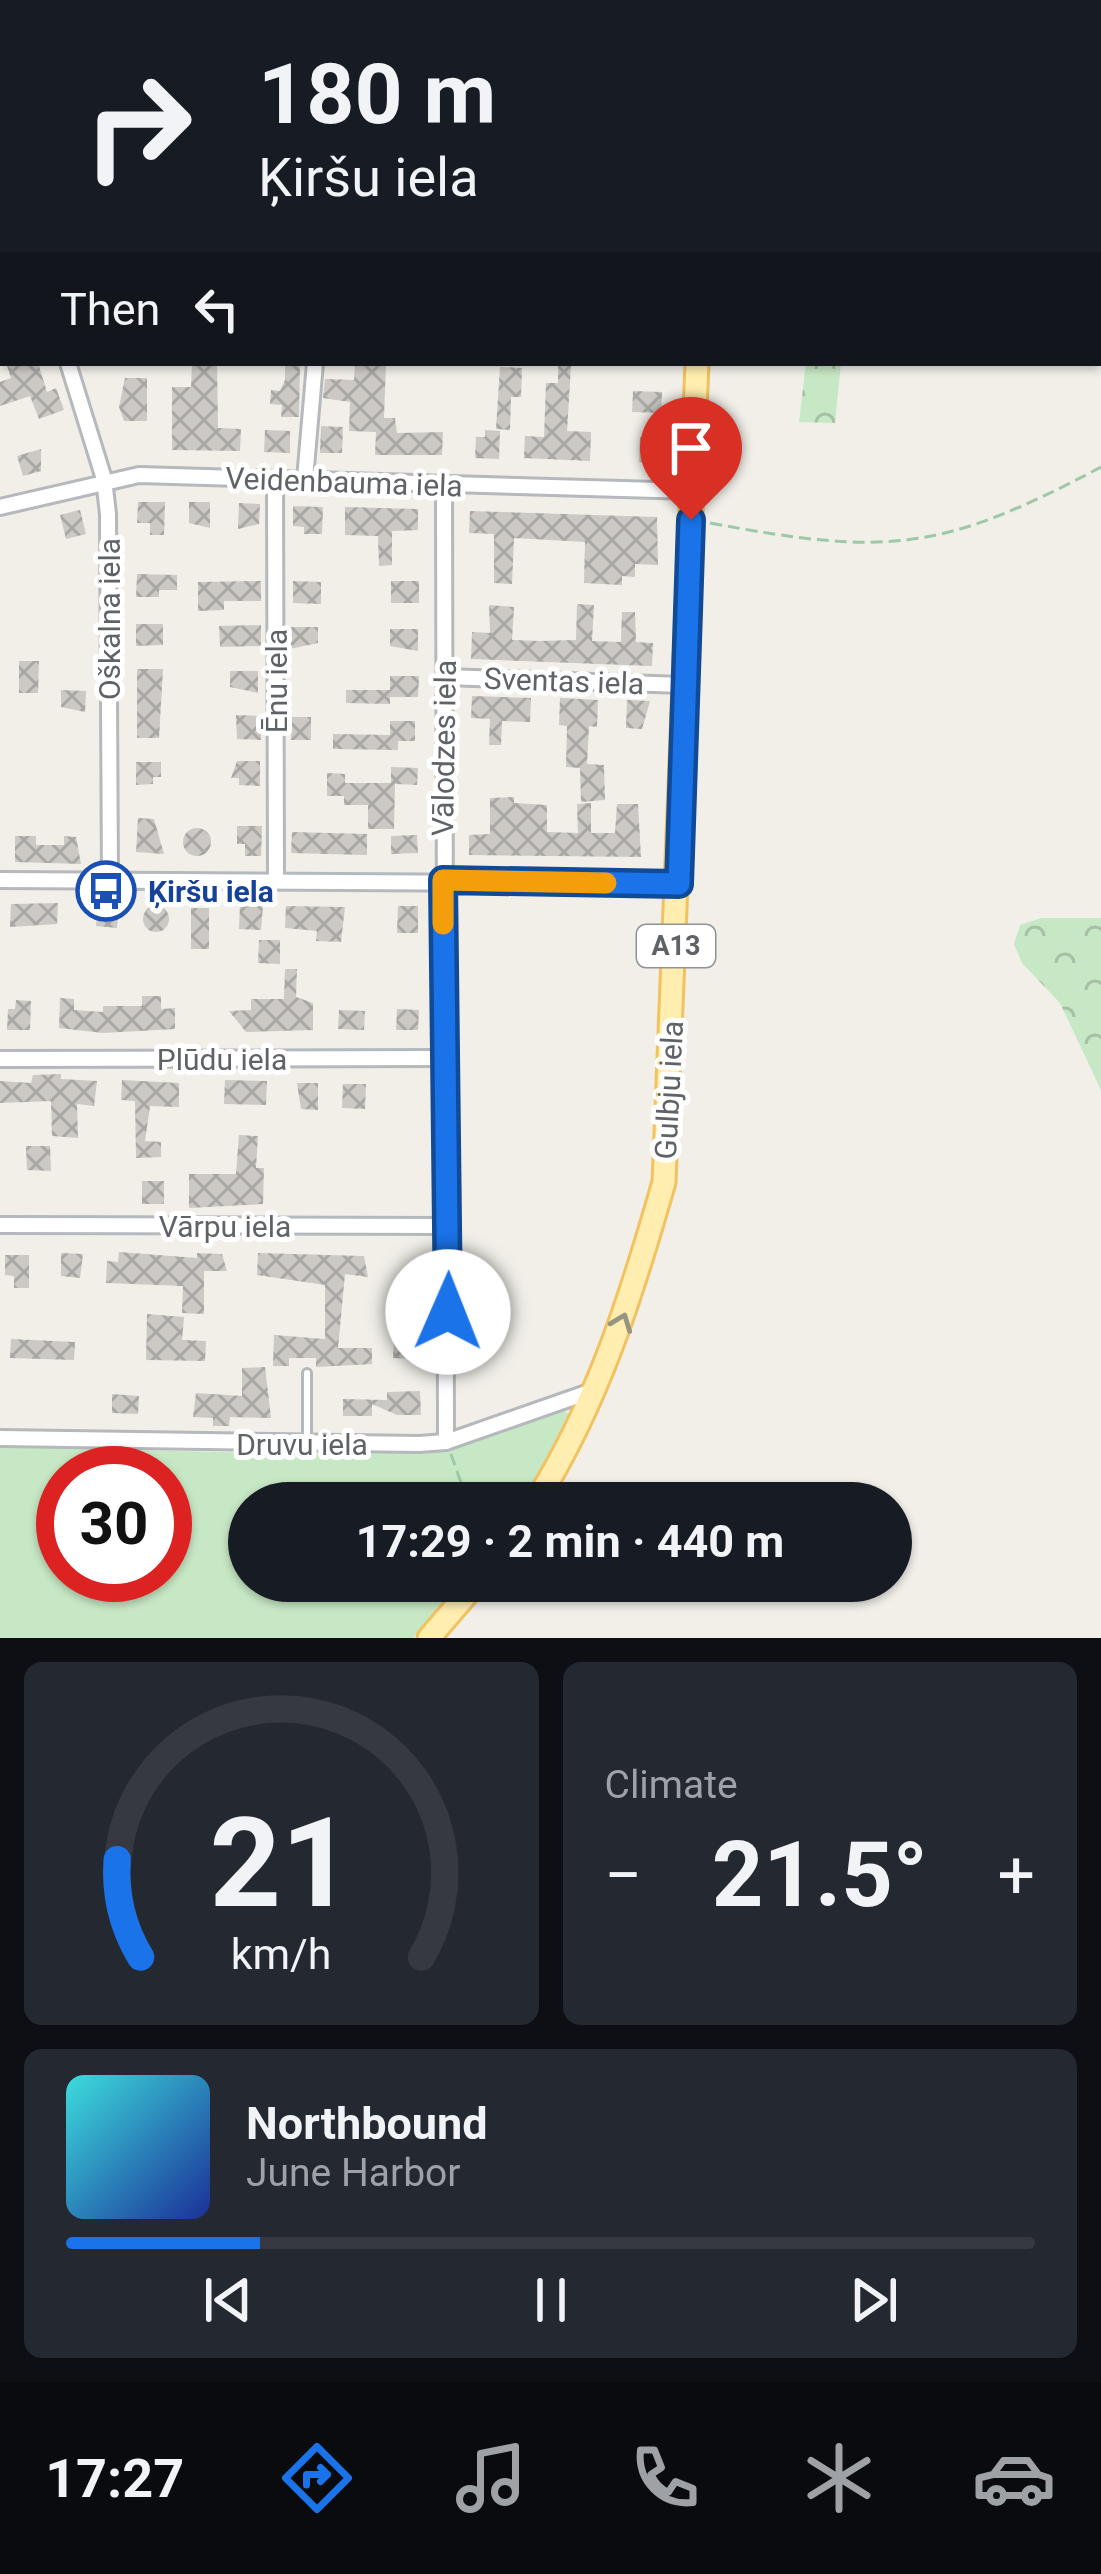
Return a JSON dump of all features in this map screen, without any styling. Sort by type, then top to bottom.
[{"type":"main road","name":"Gulbju iela","points":[[546,1482],[596,1390],[630,1302],[664,1182],[697,366]]},
{"type":"main road","points":[[429,1638],[460,1602]]},
{"type":"street","name":"Oškalna iela","points":[[69,366],[104,478],[110,880]]},
{"type":"street","points":[[305,479],[315,366]]},
{"type":"street","name":"Veidenbauma iela","points":[[0,507],[104,478],[692,490]]},
{"type":"street","name":"Ēnu iela","points":[[275,480],[276,881]]},
{"type":"street","name":"Vālodzes iela","points":[[444,486],[446,1442]]},
{"type":"street","name":"Sventas iela","points":[[445,677],[683,685]]},
{"type":"street","points":[[0,880],[679,884]]},
{"type":"street","name":"Plūdu iela","points":[[0,1059],[444,1058]]},
{"type":"street","name":"Vārpu iela","points":[[0,1226],[449,1226]]},
{"type":"street","name":"Druvu iela","points":[[0,1438],[307,1446],[446,1442],[596,1390]]},
{"type":"lane","points":[[307,1373],[307,1446]]},
{"type":"path","points":[[691,520],[852,547],[899,544],[966,531],[1020,510],[1101,467]]},
{"type":"path","points":[[446,1442],[460,1482]]},
{"type":"green space","points":[[806,366],[841,366],[835,423],[799,422]]},
{"type":"green space","points":[[1041,918],[1101,918],[1101,1090],[1060,1003],[1022,963],[1014,944],[1020,925]]},
{"type":"green space","points":[[558,1407],[572,1416],[535,1482],[228,1482],[228,1602],[445,1602],[413,1638],[0,1638],[0,1447],[36,1448],[36,1602],[192,1602],[192,1451],[309,1454],[430,1449]]},
{"type":"building","points":[[7,366],[39,366],[47,392],[56,388],[64,410],[39,419],[30,396],[0,406],[0,382],[11,378]]},
{"type":"building","points":[[192,366],[217,366],[218,428],[241,429],[240,451],[172,450],[172,387],[191,387]]},
{"type":"building","points":[[285,366],[300,366],[299,417],[281,417],[282,405],[270,404],[271,390],[280,391]]},
{"type":"building","points":[[355,366],[386,366],[384,418],[395,418],[397,433],[443,432],[442,455],[375,455],[376,432],[349,431],[350,402],[323,398],[325,379],[354,380]]},
{"type":"building","points":[[558,366],[571,366],[567,431],[591,432],[590,461],[524,458],[525,436],[544,437],[546,383],[558,383]]},
{"type":"building","points":[[500,367],[522,368],[521,397],[511,397],[510,430],[496,429]]},
{"type":"building","points":[[125,378],[147,378],[147,421],[124,421],[119,407]]},
{"type":"building","points":[[633,391],[662,392],[661,413],[632,412]]},
{"type":"building","points":[[321,426],[343,427],[342,453],[320,453]]},
{"type":"building","points":[[265,430],[290,431],[290,453],[264,452]]},
{"type":"building","points":[[485,430],[500,431],[499,459],[475,458],[476,437],[485,437]]},
{"type":"building","points":[[640,437],[660,438],[659,463],[639,462]]},
{"type":"building","points":[[41,449],[41,471],[23,476],[17,456]]},
{"type":"building","points":[[138,502],[165,502],[164,535],[150,535],[150,523],[137,523]]},
{"type":"building","points":[[189,502],[210,502],[210,528],[189,523]]},
{"type":"building","points":[[239,503],[260,504],[259,524],[238,529]]},
{"type":"building","points":[[293,506],[323,507],[322,534],[304,534],[304,527],[293,526]]},
{"type":"building","points":[[345,507],[418,509],[418,530],[392,531],[392,565],[379,566],[378,536],[345,535]]},
{"type":"building","points":[[80,510],[86,534],[66,539],[60,515]]},
{"type":"building","points":[[470,511],[657,517],[658,565],[635,564],[635,577],[622,576],[622,585],[584,583],[585,542],[514,538],[512,584],[494,583],[494,534],[469,533]]},
{"type":"building","points":[[137,574],[177,575],[177,590],[159,590],[159,597],[136,597]]},
{"type":"building","points":[[261,581],[261,601],[224,601],[224,610],[198,611],[198,582]]},
{"type":"building","points":[[293,581],[321,582],[321,604],[293,603]]},
{"type":"building","points":[[391,581],[419,581],[419,603],[391,603]]},
{"type":"building","points":[[577,604],[594,605],[592,641],[621,642],[622,612],[635,612],[636,642],[653,643],[652,666],[471,659],[472,632],[490,633],[489,605],[514,607],[512,640],[540,641],[576,640]]},
{"type":"building","points":[[136,624],[163,624],[163,645],[136,646]]},
{"type":"building","points":[[261,625],[261,646],[220,647],[219,626]]},
{"type":"building","points":[[290,627],[318,627],[318,643],[290,649]]},
{"type":"building","points":[[390,629],[418,629],[418,651],[390,646]]},
{"type":"building","points":[[19,661],[39,661],[38,693],[19,693]]},
{"type":"building","points":[[137,669],[163,669],[159,738],[137,738]]},
{"type":"building","points":[[230,671],[258,671],[258,693],[230,687]]},
{"type":"building","points":[[390,676],[419,676],[418,697],[390,697],[390,704],[346,703],[346,690],[390,690]]},
{"type":"building","points":[[61,690],[86,691],[85,712],[61,707]]},
{"type":"building","points":[[472,696],[531,698],[530,722],[502,721],[501,745],[489,745],[490,719],[471,718]]},
{"type":"building","points":[[560,698],[598,700],[597,727],[589,726],[587,764],[604,765],[605,800],[581,802],[580,768],[566,767],[567,726],[559,725]]},
{"type":"building","points":[[627,700],[650,701],[642,729],[626,728]]},
{"type":"building","points":[[236,715],[261,716],[261,740],[237,739]]},
{"type":"building","points":[[291,717],[311,717],[311,740],[291,740]]},
{"type":"building","points":[[390,721],[415,721],[415,741],[398,741],[398,750],[333,749],[333,734],[390,735]]},
{"type":"building","points":[[237,761],[260,761],[260,786],[239,785],[239,778],[231,778]]},
{"type":"building","points":[[136,762],[161,762],[161,777],[153,777],[153,784],[136,785]]},
{"type":"building","points":[[391,767],[418,768],[417,785],[395,784],[394,829],[368,829],[368,805],[344,805],[344,796],[327,796],[327,773],[345,774],[345,783],[391,783]]},
{"type":"building","points":[[514,797],[514,803],[547,805],[547,832],[578,833],[577,804],[591,803],[591,833],[615,833],[617,804],[638,804],[641,857],[469,855],[469,835],[490,834],[490,798]]},
{"type":"building","points":[[138,818],[154,819],[164,854],[136,852]]},
{"type":"building","points":[[237,826],[262,826],[261,856],[245,856],[245,844],[237,844]]},
{"type":"building","points":[[197,828],[207,832],[211,842],[207,852],[197,856],[187,852],[183,842],[187,832]]},
{"type":"building","points":[[292,832],[367,834],[367,855],[291,853]]},
{"type":"building","points":[[417,835],[418,853],[391,854],[391,836]]},
{"type":"building","points":[[15,836],[36,836],[36,845],[64,845],[64,836],[76,837],[81,864],[15,862]]},
{"type":"building","points":[[58,903],[57,924],[10,927],[11,904]]},
{"type":"building","points":[[98,904],[119,906],[117,928],[96,926]]},
{"type":"building","points":[[240,904],[263,906],[261,930],[239,929]]},
{"type":"building","points":[[156,906],[169,919],[156,932],[143,919]]},
{"type":"building","points":[[286,906],[345,907],[341,942],[316,941],[317,931],[285,928]]},
{"type":"building","points":[[398,906],[418,906],[418,933],[397,933]]},
{"type":"building","points":[[191,908],[209,908],[209,949],[191,949]]},
{"type":"building","points":[[259,940],[280,940],[280,964],[258,963]]},
{"type":"building","points":[[285,969],[297,969],[296,997],[313,1003],[313,1030],[246,1032],[229,1011],[251,1010],[251,999],[284,999]]},
{"type":"building","points":[[142,996],[161,996],[161,1009],[175,1008],[175,1029],[103,1033],[59,1028],[60,998],[74,999],[74,1010],[103,1012],[103,1006],[142,1006]]},
{"type":"building","points":[[16,1000],[31,1001],[30,1030],[7,1030],[8,1009],[15,1009]]},
{"type":"building","points":[[397,1009],[419,1010],[418,1030],[396,1030]]},
{"type":"building","points":[[339,1010],[365,1011],[364,1030],[338,1029]]},
{"type":"building","points":[[61,1074],[61,1079],[97,1081],[94,1106],[77,1104],[78,1138],[52,1136],[51,1101],[0,1103],[0,1081],[31,1083],[33,1075]]},
{"type":"building","points":[[122,1080],[179,1083],[179,1107],[150,1106],[145,1141],[161,1142],[161,1157],[136,1158],[135,1101],[121,1100]]},
{"type":"building","points":[[225,1080],[267,1081],[266,1105],[224,1104]]},
{"type":"building","points":[[297,1083],[318,1083],[318,1110],[301,1109]]},
{"type":"building","points":[[343,1084],[366,1084],[365,1109],[342,1108]]},
{"type":"building","points":[[239,1135],[258,1136],[256,1168],[264,1168],[263,1204],[189,1208],[189,1174],[236,1174]]},
{"type":"building","points":[[26,1146],[50,1146],[51,1171],[27,1170]]},
{"type":"building","points":[[142,1181],[164,1181],[164,1204],[142,1204]]},
{"type":"building","points":[[119,1252],[197,1258],[197,1253],[222,1254],[227,1271],[204,1271],[204,1314],[182,1313],[183,1286],[106,1283],[107,1261],[118,1262]]},
{"type":"building","points":[[61,1253],[83,1254],[80,1278],[61,1276]]},
{"type":"building","points":[[258,1253],[364,1256],[368,1277],[345,1274],[338,1348],[372,1348],[372,1364],[316,1367],[316,1358],[289,1358],[289,1366],[273,1366],[274,1335],[325,1339],[325,1285],[257,1275]]},
{"type":"building","points":[[5,1255],[29,1255],[29,1288],[14,1288],[14,1276],[5,1275]]},
{"type":"building","points":[[147,1314],[184,1317],[182,1340],[206,1341],[205,1361],[146,1360]]},
{"type":"building","points":[[394,1338],[420,1339],[419,1359],[393,1358]]},
{"type":"building","points":[[11,1339],[75,1342],[74,1360],[10,1358]]},
{"type":"building","points":[[265,1367],[271,1418],[230,1417],[229,1426],[213,1426],[213,1418],[193,1417],[196,1393],[242,1396],[242,1368]]},
{"type":"building","points":[[420,1391],[421,1415],[397,1415],[372,1404],[372,1416],[343,1416],[343,1399],[387,1400],[387,1392]]},
{"type":"building","points":[[112,1394],[139,1396],[138,1414],[112,1413]]},
{"type":"slow traffic","points":[[443,924],[443,880],[606,883]]},
{"type":"place","name":"Ķiršu iela","points":[[106,891]]},
{"type":"route","points":[[448,1312],[443,880],[679,884],[691,520]]}]
